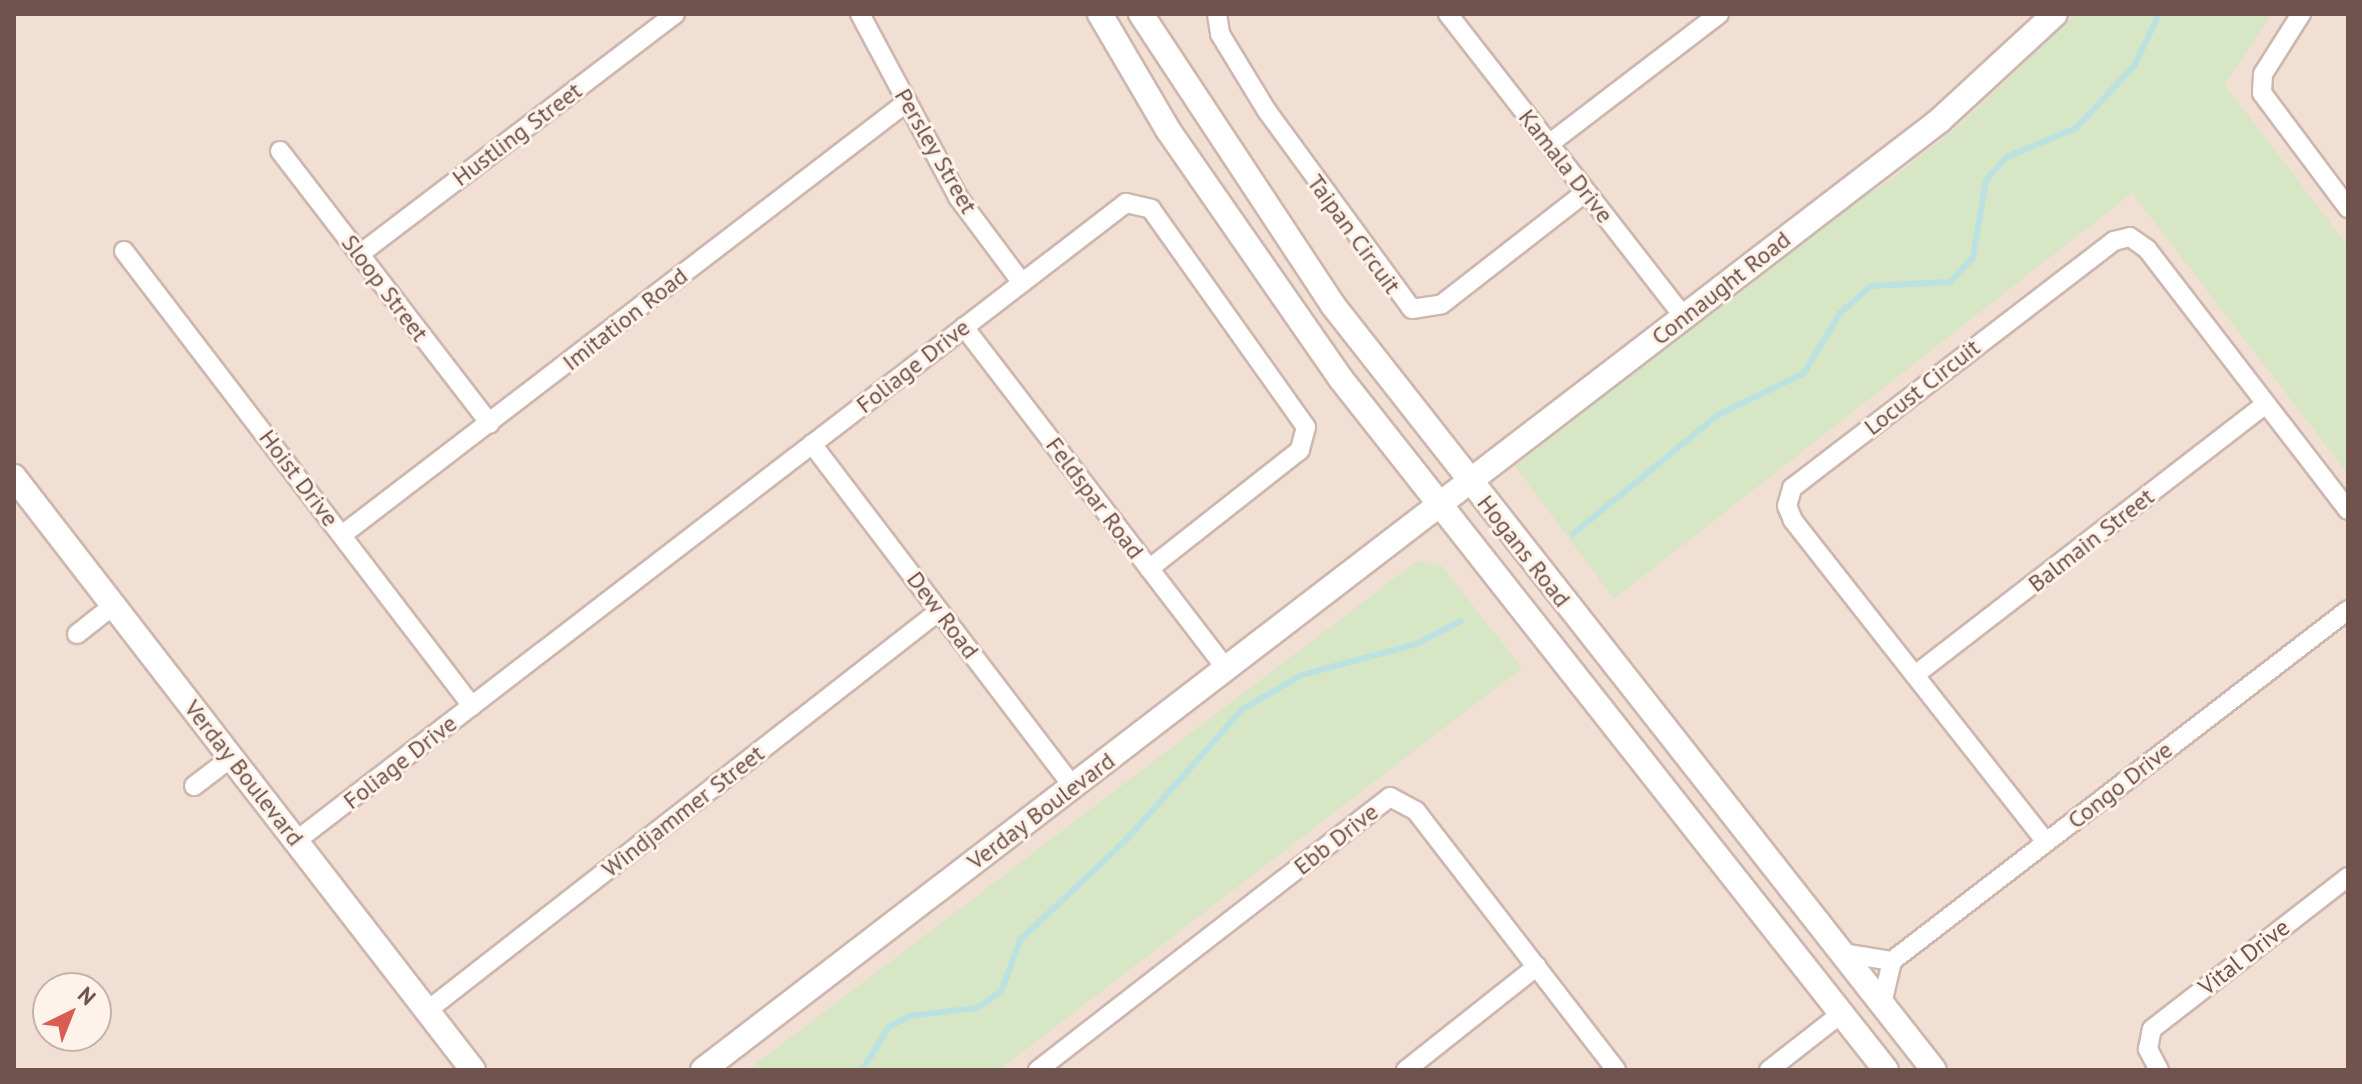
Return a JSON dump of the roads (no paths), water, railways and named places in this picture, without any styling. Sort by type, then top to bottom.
[{"type":"street","name":"Hustling Street","points":[[360,254],[675,14]]},
{"type":"street","name":"Persley Street","points":[[860,14],[958,197],[1022,283]]},
{"type":"street","name":"Hogans Road","points":[[1100,14],[1195,169],[1341,379],[1886,1070]]},
{"type":"street","name":"Hogans Road","points":[[1141,14],[1282,234],[1468,481],[1934,1070]]},
{"type":"street","name":"Taipan Circuit","points":[[1217,14],[1220,34],[1267,111],[1412,309],[1442,304],[1586,192]]},
{"type":"street","name":"Kamala Drive","points":[[1448,14],[1684,317]]},
{"type":"street","points":[[1549,144],[1719,14]]},
{"type":"street","name":"Connaught Road","points":[[1379,552],[1974,93],[2055,14]]},
{"type":"street","points":[[2301,14],[2263,74],[2262,93],[2348,208]]},
{"type":"street","name":"Imitation Road","points":[[342,535],[907,102]]},
{"type":"street","name":"Sloop Street","points":[[280,151],[490,424]]},
{"type":"street","name":"Foliage Drive","points":[[296,841],[1126,203],[1151,209],[1306,427],[1300,450],[1149,569]]},
{"type":"street","name":"Locust Circuit","points":[[2046,842],[1793,520],[1787,499],[1966,353],[2114,241],[2130,237],[2147,249],[2348,510]]},
{"type":"street","name":"Hoist Drive","points":[[124,251],[472,706]]},
{"type":"street","name":"Feldspar Road","points":[[964,327],[1226,669]]},
{"type":"street","name":"Balmain Street","points":[[1915,675],[2266,404]]},
{"type":"street","name":"Dew Road","points":[[812,444],[1073,786]]},
{"type":"street","name":"Verday Boulevard","points":[[14,477],[473,1070]]},
{"type":"street","name":"Verday Boulevard","points":[[703,1070],[1379,552]]},
{"type":"street","points":[[77,634],[114,605]]},
{"type":"street","name":"Congo Drive","points":[[1892,961],[2348,610]]},
{"type":"street","name":"Windjammer Street","points":[[428,1010],[939,611]]},
{"type":"street","points":[[194,786],[232,757]]},
{"type":"street","name":"Ebb Drive","points":[[1038,1070],[1390,797],[1416,811],[1616,1070]]},
{"type":"street","name":"Vital Drive","points":[[2159,1070],[2147,1042],[2157,1025],[2348,877]]},
{"type":"street","points":[[1842,953],[1892,961],[1882,1004]]},
{"type":"street","points":[[1406,1070],[1537,966]]},
{"type":"street","points":[[1769,1070],[1842,1013]]},
{"type":"waterway","points":[[1573,534],[1718,415],[1804,373],[1840,313],[1871,286],[1950,282],[1973,257],[1986,180],[2007,157],[2076,128],[2134,66],[2159,14]]},
{"type":"waterway","points":[[862,1070],[889,1027],[910,1016],[977,1008],[1001,992],[1020,940],[1127,839],[1243,709],[1302,675],[1416,644],[1461,621]]}]
